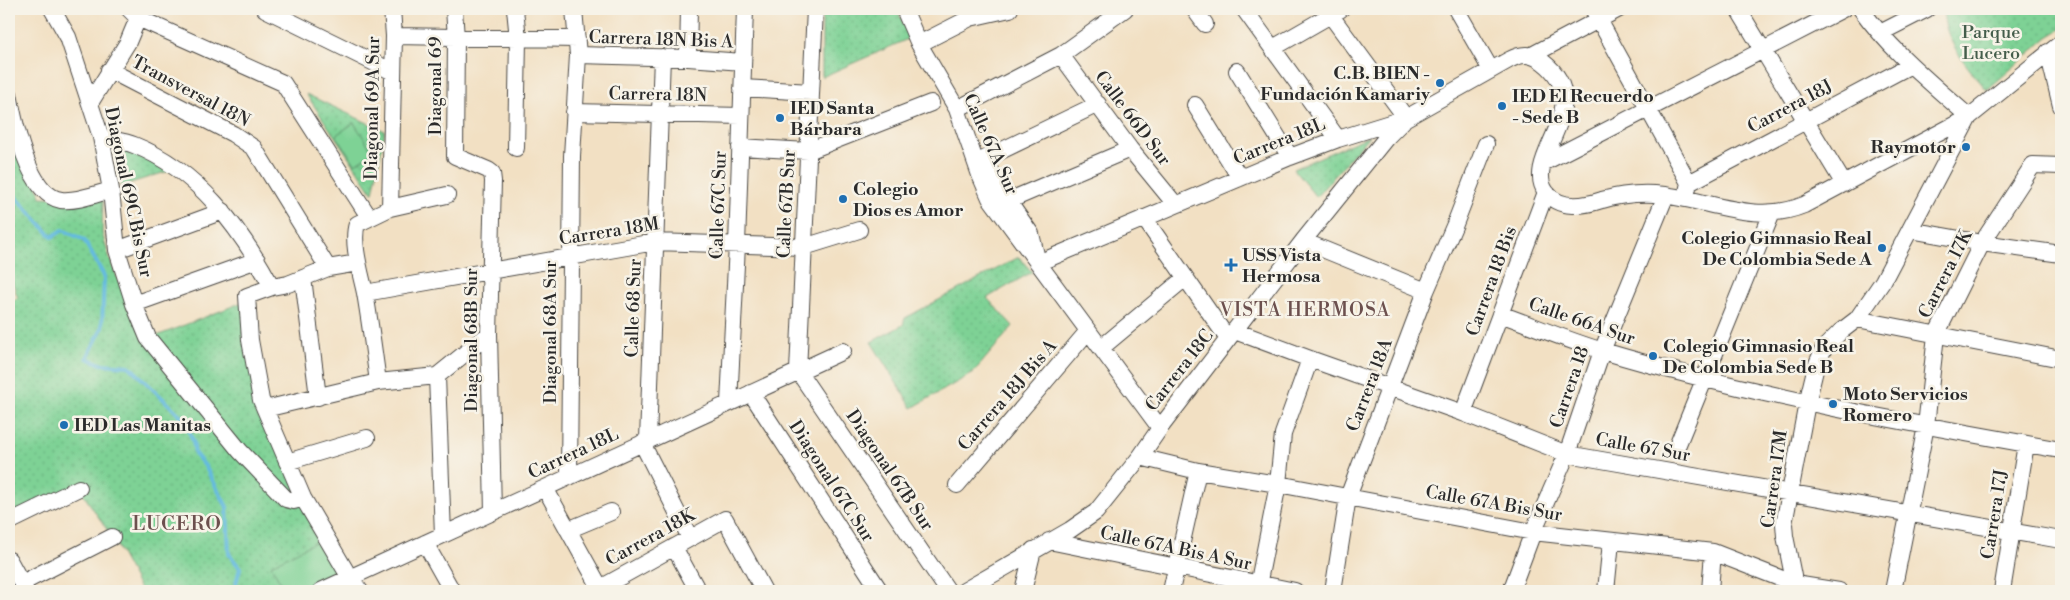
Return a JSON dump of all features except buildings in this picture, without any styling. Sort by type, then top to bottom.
[{"type":"street","name":"Diagonal 69C Bis Sur","points":[[52,9],[68,37],[101,137],[111,190],[117,250],[134,304],[148,338],[240,451],[286,498],[294,501],[304,498]]},
{"type":"street","points":[[265,9],[393,72]]},
{"type":"street","name":"Diagonal 69A Sur","points":[[390,208],[394,36],[392,9]]},
{"type":"street","name":"Diagonal 69","points":[[454,9],[456,38],[455,156],[488,170]]},
{"type":"street","points":[[515,9],[518,39],[516,148]]},
{"type":"street","name":"Diagonal 68A Sur","points":[[569,477],[574,112],[578,47],[574,9]]},
{"type":"street","points":[[688,58],[689,9]]},
{"type":"street","name":"Calle 67C Sur","points":[[729,403],[737,245],[745,9]]},
{"type":"street","name":"Calle 67B Sur","points":[[798,371],[815,9]]},
{"type":"street","name":"Calle 67A Sur","points":[[904,9],[919,44],[957,109],[990,198],[1160,428]]},
{"type":"street","points":[[919,44],[968,13],[1010,9]]},
{"type":"street","points":[[957,109],[1061,55],[1125,9]]},
{"type":"street","points":[[1194,9],[1205,24]]},
{"type":"street","points":[[1244,9],[1338,139]]},
{"type":"street","points":[[1456,9],[1491,70]]},
{"type":"street","name":"Carrera 18L","points":[[1038,263],[1290,157],[1338,139],[1406,118],[1516,56],[1532,55],[1596,14],[1619,9]]},
{"type":"street","points":[[1738,9],[1844,184]]},
{"type":"street","points":[[1543,162],[1843,9]]},
{"type":"street","points":[[1860,9],[1911,65],[1969,117]]},
{"type":"street","points":[[1880,33],[1927,9]]},
{"type":"street","points":[[1273,48],[1332,11],[1406,118]]},
{"type":"street","points":[[90,103],[128,42],[134,13],[283,83],[369,217]]},
{"type":"street","points":[[1596,14],[1689,183],[1685,199]]},
{"type":"street","name":"Carrera 18N Bis A","points":[[394,36],[518,39],[662,58],[743,62]]},
{"type":"street","points":[[2055,47],[2061,106]]},
{"type":"street","points":[[1546,192],[1555,200],[1580,205],[1636,194],[1666,195],[1730,209],[1782,213],[1799,207],[1844,184],[1969,117],[2055,47]]},
{"type":"street","name":"Calle 66D Sur","points":[[1061,55],[1130,149],[1175,204]]},
{"type":"street","points":[[1532,55],[1552,71],[1560,84],[1564,99],[1559,125],[1543,162]]},
{"type":"street","name":"Calle 68 Sur","points":[[645,442],[662,58]]},
{"type":"street","name":"Carrera 18J","points":[[1689,183],[1911,65]]},
{"type":"street","name":"Transversal 18N","points":[[109,70],[232,134],[254,148],[328,268]]},
{"type":"street","points":[[1237,71],[1290,157]]},
{"type":"street","points":[[742,88],[811,92]]},
{"type":"street","points":[[9,94],[28,166],[45,191],[52,197],[61,200],[111,190]]},
{"type":"street","points":[[740,148],[808,151],[931,103]]},
{"type":"street","name":"Calle 67A Sur","points":[[1038,263],[1031,234],[1008,201],[984,159],[1098,104]]},
{"type":"street","points":[[1195,105],[1240,178]]},
{"type":"street","name":"Carrera 18N","points":[[574,112],[741,116]]},
{"type":"street","name":"Carrera 17M","points":[[1795,588],[1784,524],[1816,366],[1824,348],[1840,332],[1858,319],[1883,281],[1969,117]]},
{"type":"street","name":"Carrera 18C","points":[[964,591],[1070,530],[1096,512],[1140,457],[1160,428],[1303,241],[1386,138],[1406,118]]},
{"type":"street","points":[[101,137],[134,146],[176,167],[196,184],[223,211],[258,260],[272,287]]},
{"type":"street","name":"Carrera 18A","points":[[1332,591],[1348,497],[1426,291],[1455,224],[1486,144]]},
{"type":"street","points":[[1008,201],[1130,149]]},
{"type":"street","name":"Carrera 18 Bis","points":[[1463,413],[1546,192],[1542,181],[1543,162]]},
{"type":"street","name":"Carrera 17K","points":[[1893,591],[1926,426],[1936,335],[1982,243],[2033,164],[2061,166]]},
{"type":"street","name":"Diagonal 68B Sur","points":[[488,170],[492,173],[493,181],[488,334],[492,512]]},
{"type":"street","points":[[378,382],[365,293],[358,263],[356,230],[359,222],[390,208],[447,195]]},
{"type":"street","name":"Carrera 18","points":[[1511,591],[1533,532],[1567,454],[1602,351],[1666,195]]},
{"type":"street","points":[[117,250],[223,211]]},
{"type":"street","points":[[1678,444],[1772,213]]},
{"type":"street","points":[[1144,218],[1185,278],[1231,335]]},
{"type":"street","name":"Carrera 18M","points":[[365,293],[655,242],[804,247],[859,230]]},
{"type":"street","points":[[1910,230],[1982,243],[2061,254]]},
{"type":"street","points":[[1303,241],[1426,291]]},
{"type":"street","points":[[134,304],[258,260]]},
{"type":"street","points":[[358,263],[328,268],[247,296],[250,340],[261,400],[304,498],[350,578],[360,591]]},
{"type":"street","points":[[303,278],[318,397]]},
{"type":"street","points":[[1101,348],[1185,278]]},
{"type":"street","name":"Calle 66A Sur","points":[[1500,314],[1602,351],[1705,379],[1807,403],[2061,450]]},
{"type":"street","points":[[1858,319],[2061,359]]},
{"type":"street","name":"Carrera 18J Bis A","points":[[957,485],[1088,331]]},
{"type":"street","points":[[265,409],[378,382],[437,376],[488,334]]},
{"type":"street","name":"Calle 67 Sur","points":[[1231,335],[1463,413],[1567,454],[1790,492],[1908,515],[2061,540]]},
{"type":"street","name":"Carrera 18L","points":[[321,591],[843,351]]},
{"type":"street","points":[[1257,588],[1278,484],[1283,434],[1310,360]]},
{"type":"street","name":"Diagonal 67B Sur","points":[[798,371],[948,591]]},
{"type":"street","points":[[437,376],[443,535]]},
{"type":"street","name":"Diagonal 67C Sur","points":[[751,393],[880,591]]},
{"type":"street","points":[[287,462],[367,438]]},
{"type":"street","points":[[645,442],[690,538]]},
{"type":"street","name":"Carrera 17J","points":[[2002,591],[2026,444]]},
{"type":"street","name":"Calle 67A Bis Sur","points":[[1140,457],[1198,471],[1278,484],[1533,532],[1713,552],[1795,588],[1839,591]]},
{"type":"street","points":[[1170,591],[1198,471]]},
{"type":"street","points":[[9,522],[79,488]]},
{"type":"street","points":[[545,488],[599,590]]},
{"type":"street","points":[[568,530],[610,512]]},
{"type":"street","name":"Carrera 18K","points":[[599,590],[725,519],[764,591]]},
{"type":"street","points":[[9,560],[24,587],[112,537]]},
{"type":"street","name":"Calle 67A Bis A Sur","points":[[1049,542],[1175,568],[1257,588],[1294,591]]},
{"type":"street","points":[[1606,591],[1611,542]]},
{"type":"street","points":[[425,543],[452,591]]},
{"type":"street","points":[[674,547],[698,591]]},
{"type":"street","points":[[1023,591],[1033,550]]},
{"type":"street","points":[[1710,591],[1713,552]]},
{"type":"green space","points":[[822,9],[897,9],[910,38],[822,77]]},
{"type":"green space","name":"Parque Lucero","points":[[1943,9],[2061,9],[2061,29],[2048,37],[1987,90],[1965,63],[1952,43],[1944,21]]},
{"type":"green space","points":[[306,94],[385,131],[373,193]]},
{"type":"green space","points":[[9,107],[41,197],[103,200],[102,233],[110,260],[144,341],[243,302],[249,363],[342,570],[303,591],[141,591],[112,537],[79,488],[9,522],[9,302],[18,298],[9,273]]},
{"type":"green space","points":[[354,123],[373,152],[355,164],[336,135]]},
{"type":"green space","points":[[1369,136],[1316,197],[1293,169]]},
{"type":"green space","points":[[116,145],[169,171],[121,186]]},
{"type":"green space","points":[[1019,257],[1032,272],[987,298],[1013,326],[973,373],[912,408],[871,342],[903,325],[905,318]]},
{"type":"green space","points":[[321,539],[338,572],[300,591],[285,591],[271,565]]},
{"type":"waterway","points":[[9,189],[52,237],[63,230],[84,240],[104,276],[102,328],[87,358],[101,364],[129,366],[184,419],[193,441],[195,454],[205,466],[227,507],[229,554],[240,568],[234,591]]},
{"type":"place","name":"C.B. BIEN - Fundación Kamariy","points":[[1440,83]]},
{"type":"place","name":"IED El Recuerdo - Sede B","points":[[1502,106]]},
{"type":"place","name":"IED Santa Bárbara","points":[[780,118]]},
{"type":"place","name":"Raymotor","points":[[1966,147]]},
{"type":"place","name":"Colegio Dios es Amor","points":[[843,199]]},
{"type":"place","name":"Colegio Gimnasio Real De Colombia Sede A","points":[[1882,248]]},
{"type":"place","name":"USS Vista Hermosa","points":[[1231,265]]},
{"type":"place","name":"Colegio Gimnasio Real De Colombia Sede B","points":[[1653,356]]},
{"type":"place","name":"Moto Servicios Romero","points":[[1833,404]]},
{"type":"place","name":"IED Las Manitas","points":[[64,425]]},
{"type":"district","name":"VISTA HERMOSA","points":[[1305,309]]},
{"type":"district","name":"LUCERO","points":[[177,523]]}]
